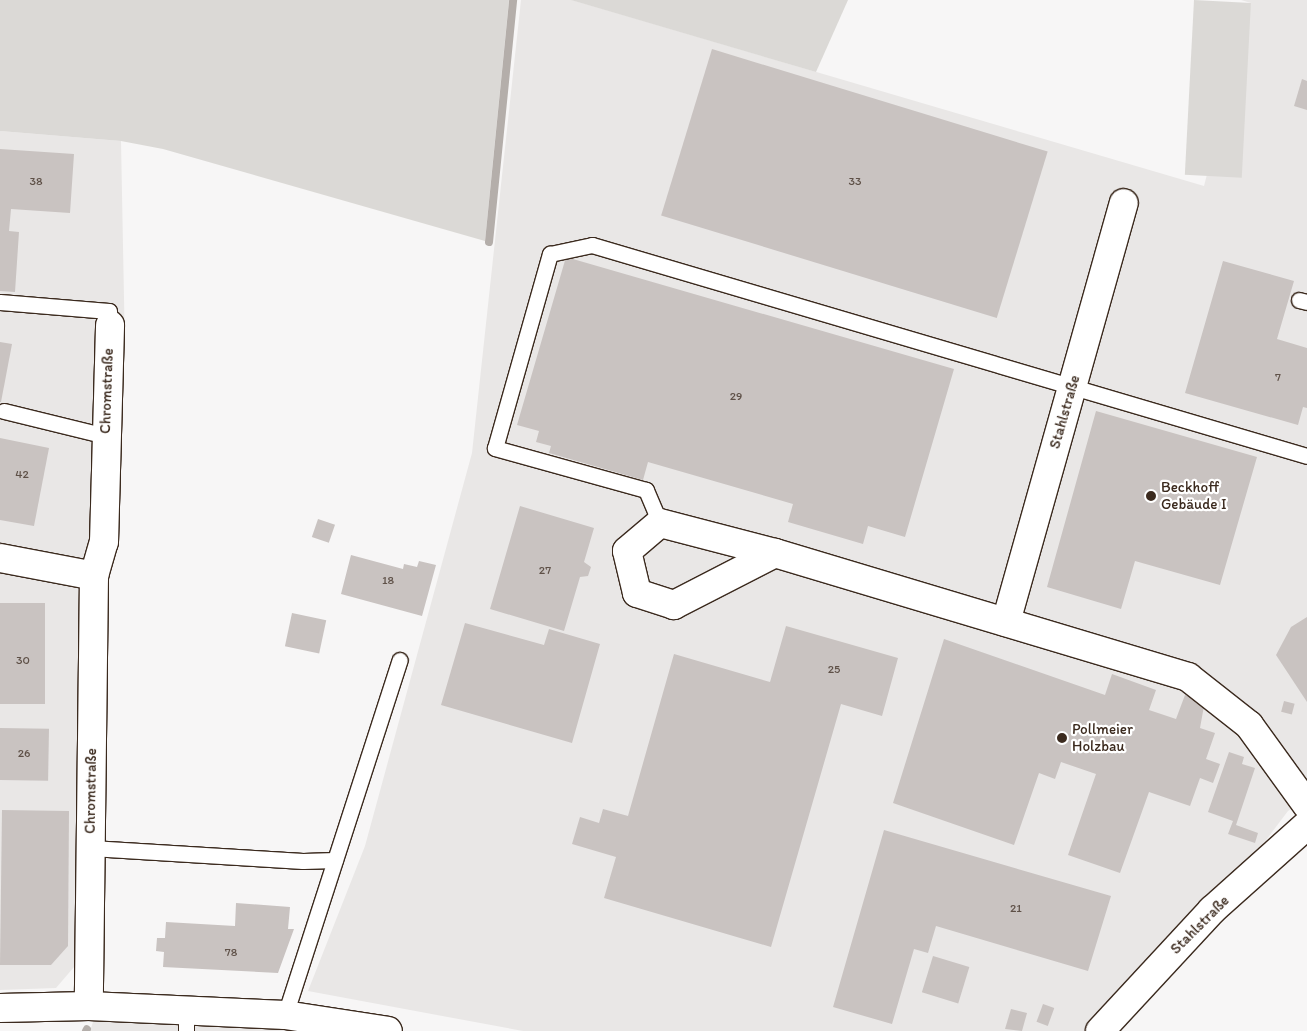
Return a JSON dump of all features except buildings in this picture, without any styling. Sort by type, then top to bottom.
[{"type":"street","name":"Stahlstraße","points":[[1006,622],[1124,203]]},
{"type":"street","name":"Chromstraße","points":[[89,1006],[94,576],[104,542],[110,325]]},
{"type":"street","points":[[775,553],[674,605],[637,593],[627,551],[660,523],[775,553],[1188,678],[1250,725],[1307,805]]},
{"type":"street","points":[[0,558],[94,576]]},
{"type":"street","name":"Stahlstraße","points":[[1100,1031],[1212,910],[1307,825]]},
{"type":"street","points":[[0,1008],[89,1006],[186,1021],[285,1015],[388,1031]]},
{"type":"lane","points":[[660,523],[646,490],[495,448],[550,254],[592,245],[1307,456]]},
{"type":"lane","points":[[0,302],[110,311],[110,325]]},
{"type":"lane","points":[[4,411],[106,436]]},
{"type":"lane","points":[[285,1015],[400,660]]},
{"type":"lane","points":[[91,848],[304,861],[335,860]]},
{"type":"shaded area","points":[[0,0],[509,0],[485,241],[163,149],[121,141],[0,131]]},
{"type":"shaded area","points":[[521,0],[572,0],[1204,186],[1251,3],[1241,0],[1307,0],[1307,799],[1288,811],[1251,860],[1085,1031],[523,1031],[308,991],[365,846],[472,453]]},
{"type":"shaded area","points":[[571,0],[848,0],[816,72]]},
{"type":"shaded area","points":[[1194,0],[1251,3],[1242,178],[1185,175]]},
{"type":"shaded area","points":[[0,131],[121,141],[125,350],[98,350],[80,960],[56,988],[0,990]]},
{"type":"shaded area","points":[[94,1019],[278,1026],[307,1031],[90,1031]]},
{"type":"waterway","points":[[489,242],[513,0]]},
{"type":"place","name":"Beckhoff Gebäude I","points":[[1151,496]]},
{"type":"place","name":"Pollmeier Holzbau","points":[[1062,738]]}]
